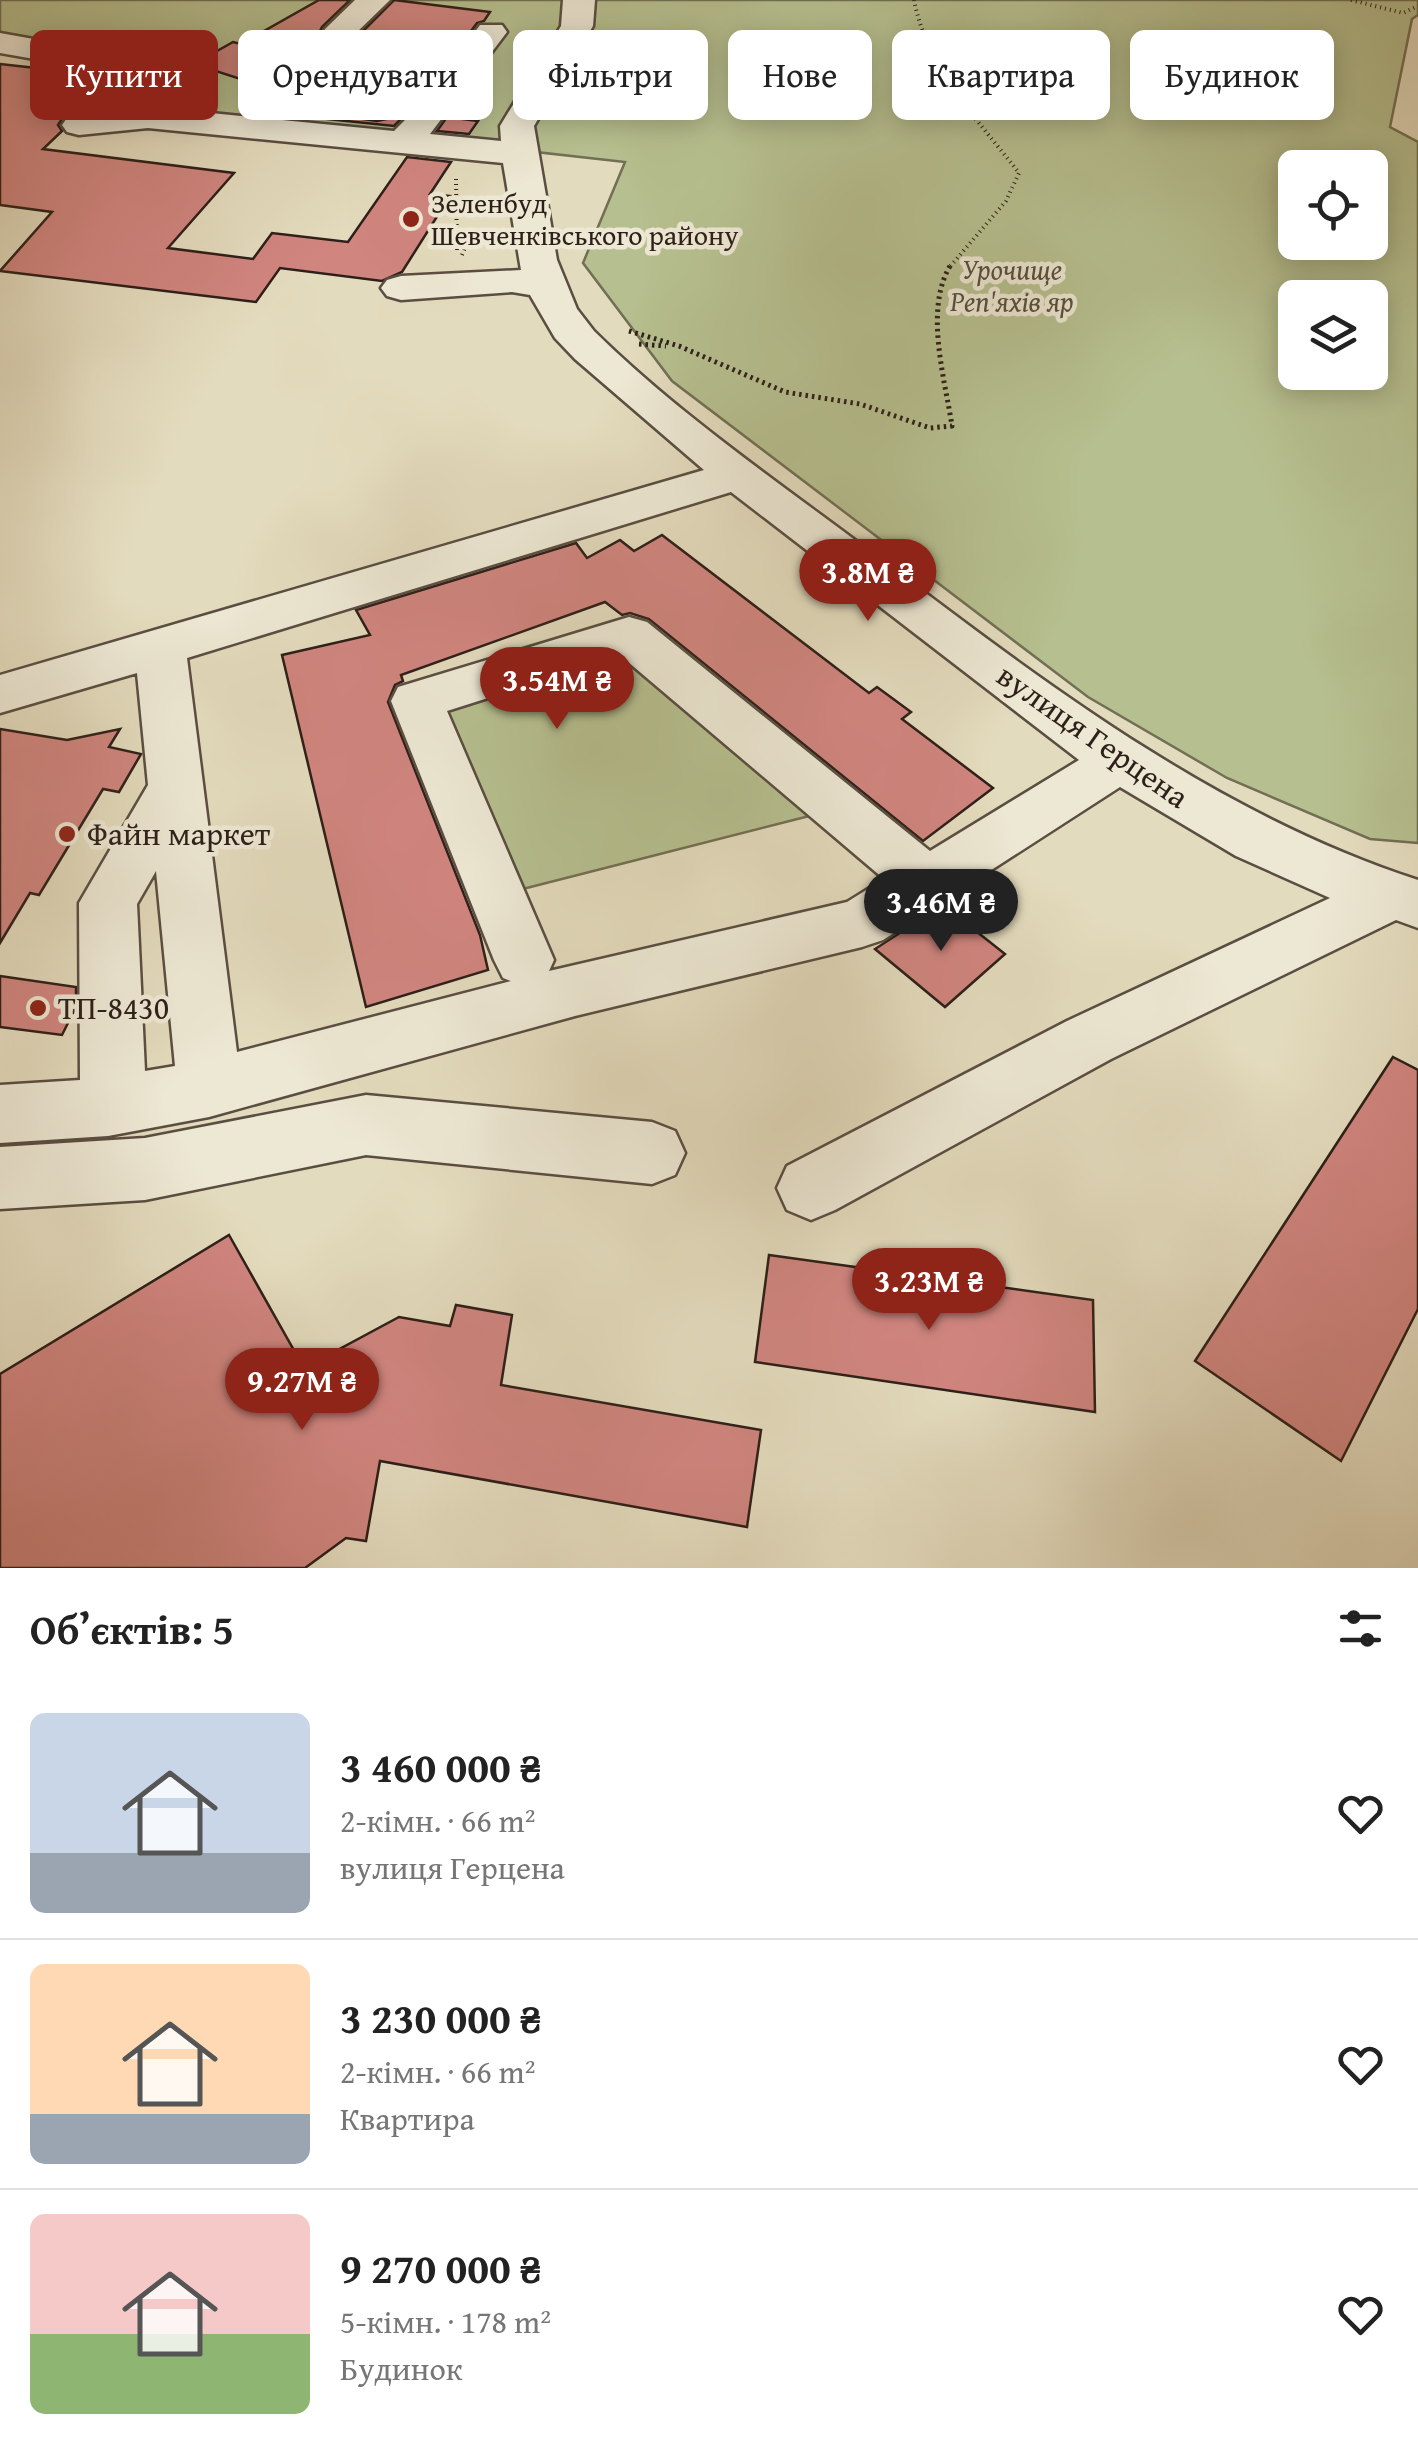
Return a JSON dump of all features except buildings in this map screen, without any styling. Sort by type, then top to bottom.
[{"type":"street","points":[[341,30],[374,0]]},
{"type":"street","name":"вулиця Герцена","points":[[579,0],[576,26],[517,126],[540,266],[569,328],[611,369],[737,475],[1119,761],[1187,804],[1269,845],[1404,900]]},
{"type":"street","points":[[0,43],[156,70],[166,93],[201,122]]},
{"type":"street","points":[[79,125],[148,118],[520,154]]},
{"type":"street","points":[[403,142],[423,120]]},
{"type":"street","points":[[401,288],[512,280],[540,266]]},
{"type":"street","points":[[0,694],[737,475]]},
{"type":"street","points":[[524,960],[417,701],[629,635],[928,882]]},
{"type":"street","points":[[160,648],[209,1088]]},
{"type":"street","points":[[0,1114],[108,1107],[209,1088],[576,990],[862,923],[1119,761]]},
{"type":"street","points":[[108,1107],[113,1073],[108,904],[176,785]]},
{"type":"street","points":[[811,1188],[1089,1040],[1404,900]]},
{"type":"street","points":[[0,1178],[144,1169],[366,1125],[652,1153]]},
{"type":"path","points":[[569,328],[613,326],[679,346],[786,392],[860,404],[930,428],[952,426],[939,336],[945,274],[1016,186],[1019,173],[949,82],[915,13],[914,0]]},
{"type":"path","points":[[1351,0],[1381,10],[1404,12],[1418,6]]},
{"type":"path","points":[[456,148],[457,266],[466,244],[540,266]]},
{"type":"green space","name":"Урочище Реп'яхів яр","points":[[0,0],[1418,0],[1418,15],[1412,19],[1390,127],[1418,142],[1418,843],[1370,839],[1227,778],[1088,697],[672,381],[583,263],[625,162],[251,120],[493,120],[493,30],[238,30],[238,119],[218,116],[218,30],[30,30],[30,44],[0,39]]},
{"type":"green space","points":[[630,646],[817,814],[511,892],[432,710]]},
{"type":"place","name":"Зеленбуд Шевченківського району","points":[[411,219]]},
{"type":"place","name":"Файн маркет","points":[[67,834]]},
{"type":"place","name":"ТП-8430","points":[[38,1008]]}]
